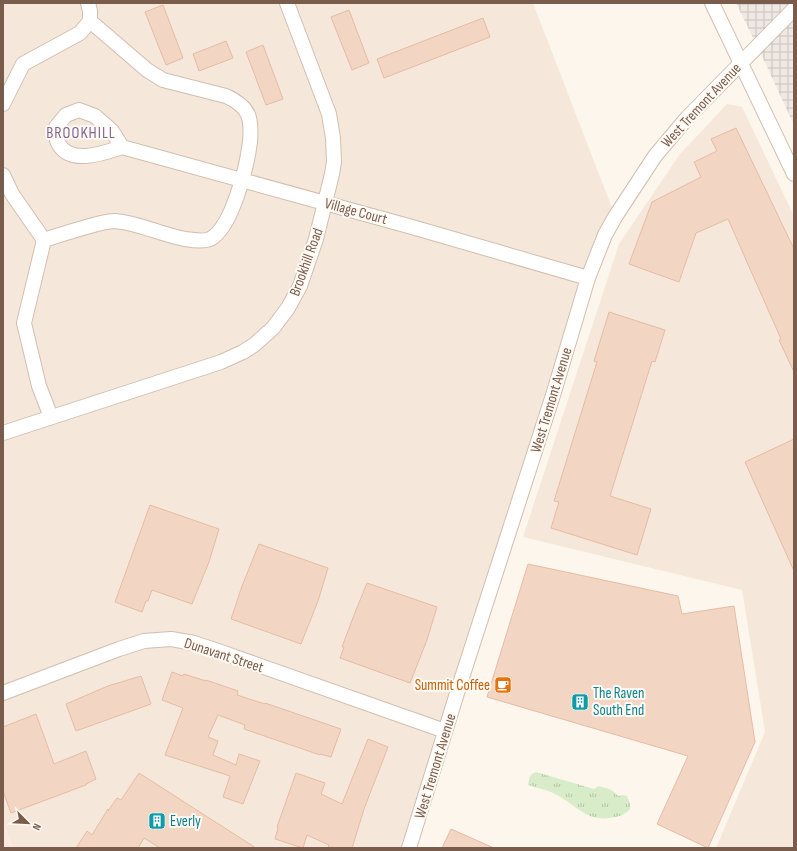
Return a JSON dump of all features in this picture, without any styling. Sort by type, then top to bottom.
[{"type":"street","points":[[3,104],[23,64],[80,34],[90,21],[88,3]]},
{"type":"street","name":"Brookhill Road","points":[[3,433],[221,362],[243,352],[254,344],[273,328],[284,315],[300,286],[316,239],[326,203],[334,162],[332,126],[329,114],[287,3]]},
{"type":"street","points":[[712,3],[794,174]]},
{"type":"street","name":"West Tremont Avenue","points":[[409,848],[554,392],[588,278],[605,235],[655,156],[687,118],[794,8]]},
{"type":"street","points":[[44,240],[72,230],[113,221],[128,223],[185,239],[200,241],[209,239],[219,231],[228,217],[242,179],[250,143],[250,121],[248,112],[243,106],[226,96],[163,80],[147,70],[90,21]]},
{"type":"street","name":"Village Court","points":[[122,147],[242,179],[588,278]]},
{"type":"street","points":[[3,175],[12,194],[44,240],[24,323],[39,386],[51,417]]},
{"type":"street","name":"Dunavant Street","points":[[3,693],[119,649],[144,641],[171,639],[194,643],[221,652],[445,731]]},
{"type":"shaded area","points":[[3,3],[533,3],[614,213],[406,848],[13,848],[3,821]]},
{"type":"shaded area","points":[[736,3],[794,3],[794,125],[762,56]]},
{"type":"shaded area","points":[[727,104],[742,107],[794,216],[794,848],[716,848],[765,732],[742,590],[523,537],[619,244],[680,154]]},
{"type":"shaded area","points":[[3,821],[13,848],[3,848]]},
{"type":"green space","points":[[536,772],[594,789],[598,786],[612,790],[618,796],[627,796],[630,809],[626,813],[610,818],[588,815],[554,793],[528,785],[531,775]]},
{"type":"building","points":[[163,5],[183,58],[166,65],[145,12]]},
{"type":"building","points":[[349,10],[369,63],[352,70],[331,17]]},
{"type":"building","points":[[483,18],[490,37],[384,78],[377,59]]},
{"type":"building","points":[[226,41],[233,58],[199,71],[193,54]]},
{"type":"building","points":[[263,45],[283,99],[266,105],[246,52]]},
{"type":"building","points":[[736,128],[794,249],[794,372],[728,219],[696,233],[679,282],[629,264],[652,202],[701,177],[694,162],[717,151],[711,139]]},
{"type":"building","points":[[609,312],[665,330],[655,362],[652,361],[610,496],[651,509],[637,555],[551,528],[559,502],[554,501],[597,362],[594,361]]},
{"type":"building","points":[[794,439],[794,571],[745,462]]},
{"type":"building","points":[[150,505],[219,529],[209,562],[192,604],[152,590],[142,612],[115,602]]},
{"type":"building","points":[[259,544],[328,568],[318,601],[301,644],[231,619],[242,586]]},
{"type":"building","name":"The Raven South End","points":[[528,564],[678,596],[682,614],[734,606],[755,742],[708,848],[657,824],[688,756],[487,697]]},
{"type":"building","points":[[367,583],[437,607],[427,640],[410,683],[340,658],[344,647],[342,647]]},
{"type":"building","points":[[172,672],[183,676],[184,674],[206,680],[238,691],[237,695],[341,729],[331,757],[320,755],[244,729],[245,725],[218,715],[208,737],[218,741],[213,755],[236,765],[239,754],[260,761],[243,804],[223,797],[230,776],[165,755],[183,708],[162,700]]},
{"type":"building","points":[[141,676],[151,704],[76,731],[66,704],[108,686]]},
{"type":"building","points":[[36,714],[54,764],[86,751],[96,779],[86,785],[11,813],[3,791],[3,727]]},
{"type":"building","points":[[368,739],[388,747],[364,809],[352,848],[328,848],[329,845],[307,835],[303,848],[275,839],[277,827],[296,773],[325,783],[321,794],[342,804]]},
{"type":"building","name":"Everly","points":[[139,773],[256,848],[160,848],[144,838],[138,848],[76,848],[87,831],[92,835],[108,809],[108,811],[117,798],[121,800]]},
{"type":"building","points":[[451,829],[494,848],[442,848]]},
{"type":"place","name":"Summit Coffee","points":[[503,685]]},
{"type":"place","name":"The Raven South End","points":[[580,702]]},
{"type":"place","name":"Everly","points":[[157,821]]},
{"type":"district","name":"BROOKHILL","points":[[81,132]]}]
